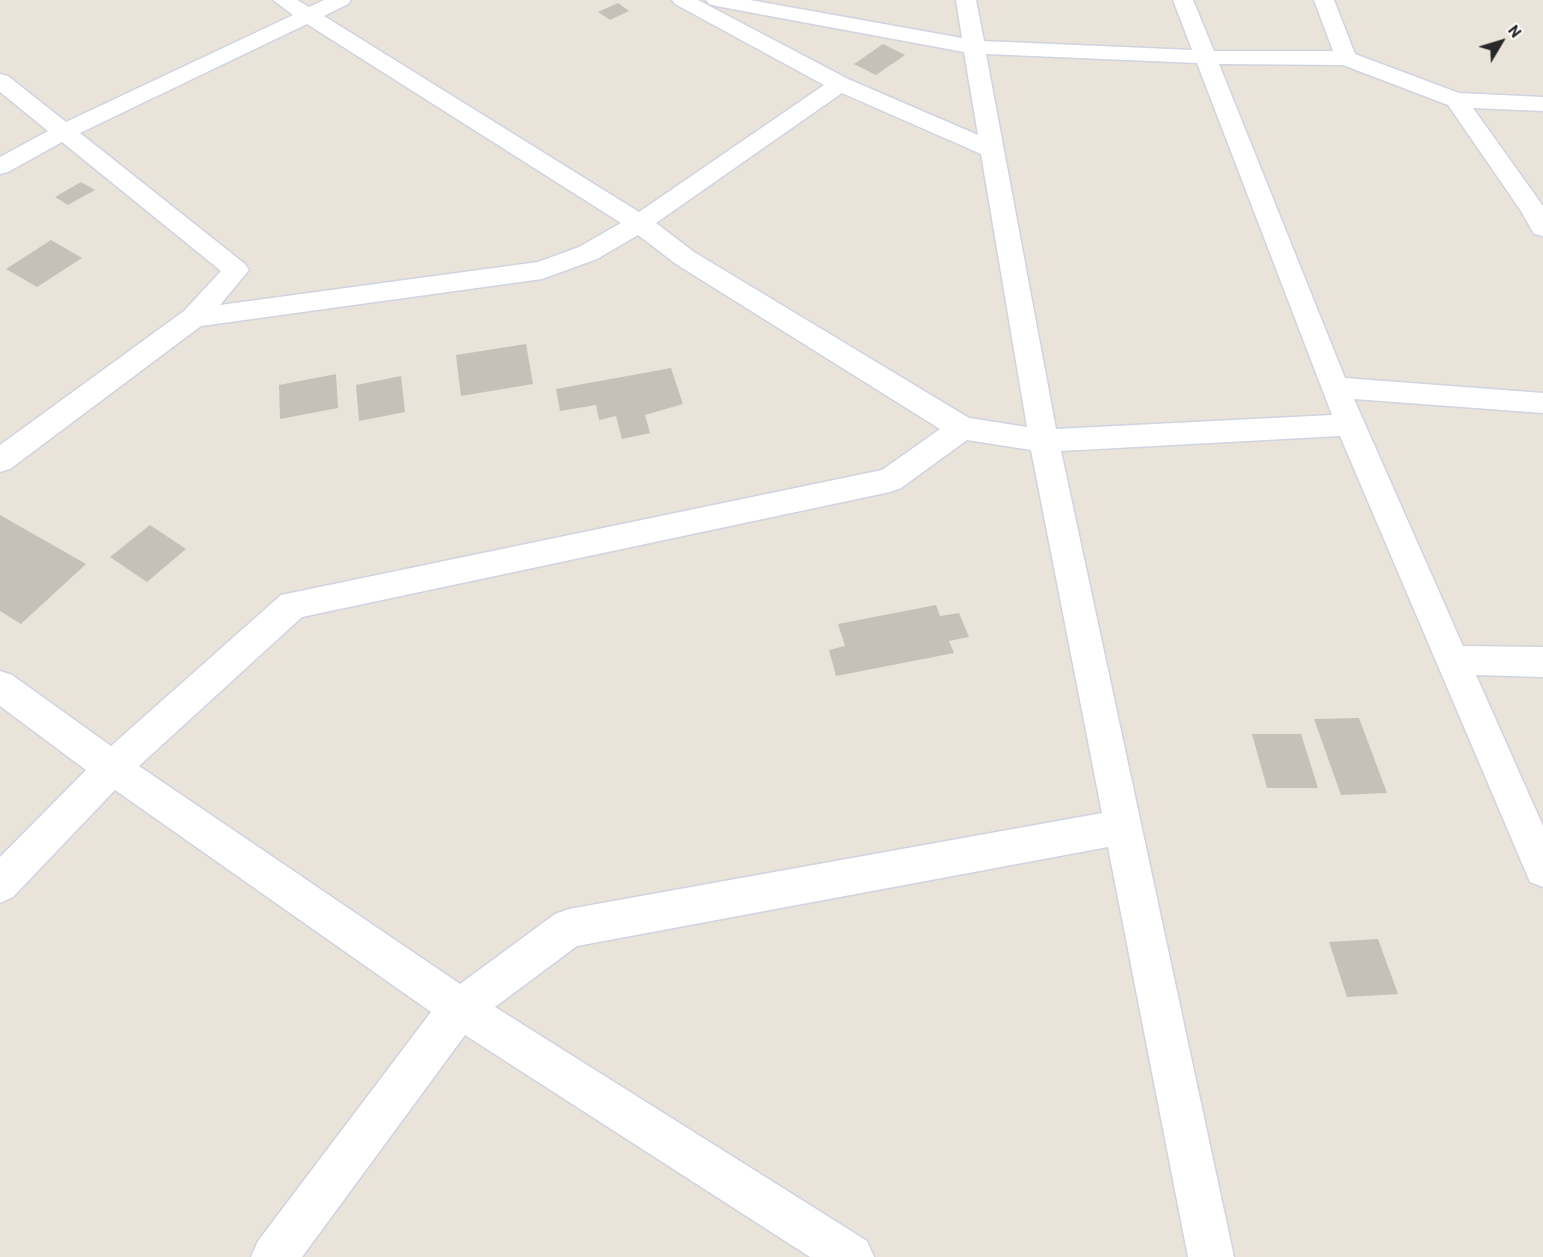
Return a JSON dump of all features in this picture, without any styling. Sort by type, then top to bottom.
[{"type":"street","points":[[283,0],[639,224],[685,258],[963,428],[1044,441],[1350,425]]},
{"type":"street","points":[[0,167],[62,133],[341,0]]},
{"type":"street","points":[[682,0],[840,84],[992,150]]},
{"type":"street","points":[[716,0],[974,47],[1203,57],[1346,58],[1456,100],[1543,104]]},
{"type":"street","points":[[966,0],[1044,441],[1211,1257]]},
{"type":"street","points":[[1183,0],[1203,57],[1350,425],[1543,869]]},
{"type":"street","points":[[1324,0],[1346,58]]},
{"type":"street","points":[[0,81],[62,133],[236,270],[194,318],[0,461]]},
{"type":"street","points":[[194,318],[542,270],[588,253],[639,224],[840,84]]},
{"type":"street","points":[[1456,100],[1533,210],[1543,228]]},
{"type":"street","points":[[1335,387],[1543,403]]},
{"type":"street","points":[[0,884],[112,768],[293,605],[890,480],[963,428]]},
{"type":"street","points":[[1452,660],[1543,662]]},
{"type":"street","points":[[0,686],[112,768],[460,1008],[851,1257]]},
{"type":"street","points":[[274,1257],[460,1008],[569,928],[1123,827]]},
{"type":"building","points":[[618,3],[629,11],[610,20],[598,12]]},
{"type":"building","points":[[883,44],[905,55],[876,75],[854,64]]},
{"type":"building","points":[[81,182],[95,190],[68,205],[55,197]]},
{"type":"building","points":[[51,240],[82,258],[37,287],[6,269]]},
{"type":"building","points":[[526,344],[533,384],[461,396],[456,355]]},
{"type":"building","points":[[671,368],[683,404],[645,415],[650,433],[622,439],[616,416],[599,420],[596,405],[560,411],[556,389]]},
{"type":"building","points":[[336,374],[338,408],[280,419],[279,385]]},
{"type":"building","points":[[401,376],[405,412],[359,421],[356,385]]},
{"type":"building","points":[[0,515],[86,564],[21,624],[0,611]]},
{"type":"building","points":[[150,525],[186,549],[147,582],[110,557]]},
{"type":"building","points":[[936,605],[940,616],[959,613],[969,637],[949,641],[954,653],[836,676],[829,650],[845,646],[838,624]]},
{"type":"building","points":[[1359,718],[1387,793],[1341,795],[1314,719]]},
{"type":"building","points":[[1252,734],[1301,734],[1318,788],[1267,788]]},
{"type":"building","points":[[1378,939],[1398,994],[1347,997],[1329,942]]}]
